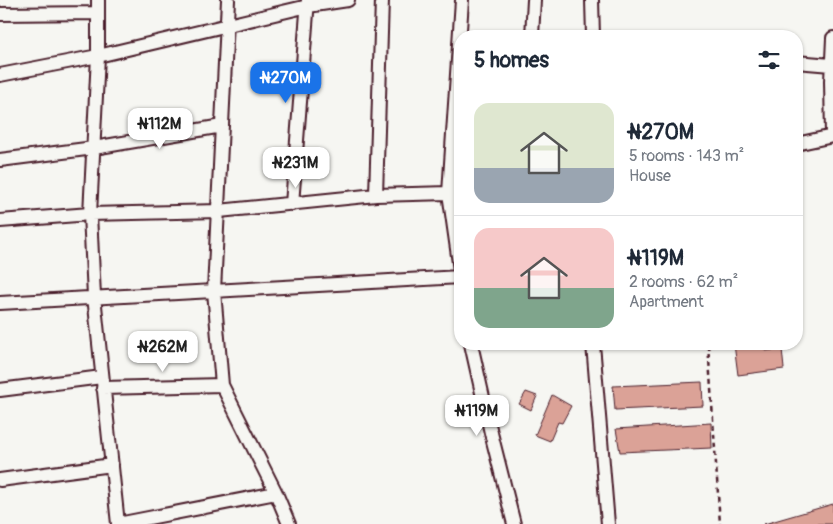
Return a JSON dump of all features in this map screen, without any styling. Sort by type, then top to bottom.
[{"type":"street","points":[[98,0],[98,56],[90,214],[94,296],[118,524],[276,492]]},
{"type":"street","points":[[228,0],[214,291],[222,385],[276,492],[289,524]]},
{"type":"street","points":[[0,75],[98,56],[227,25],[308,3],[348,0]]},
{"type":"street","points":[[376,195],[382,0]]},
{"type":"street","points":[[461,30],[462,0]]},
{"type":"street","points":[[532,30],[534,0]]},
{"type":"street","points":[[592,0],[594,30]]},
{"type":"street","points":[[292,204],[308,3]]},
{"type":"street","points":[[0,14],[98,13]]},
{"type":"street","points":[[803,142],[832,136],[831,65],[833,38]]},
{"type":"street","points":[[803,63],[831,65]]},
{"type":"street","points":[[0,160],[94,148],[222,126]]},
{"type":"street","points":[[454,171],[449,194],[454,229]]},
{"type":"street","points":[[0,221],[90,214],[219,211],[376,195],[449,194]]},
{"type":"street","points":[[0,303],[94,296],[454,277]]},
{"type":"street","points":[[472,350],[514,524]]},
{"type":"street","points":[[594,350],[608,524]]},
{"type":"street","points":[[0,390],[103,382],[222,385]]},
{"type":"street","points":[[0,480],[112,465]]},
{"type":"path","points":[[708,350],[720,524]]},
{"type":"building","points":[[735,350],[782,350],[784,369],[738,375]]},
{"type":"building","points":[[702,382],[703,406],[615,410],[613,386]]},
{"type":"building","points":[[526,392],[537,396],[531,410],[519,404]]},
{"type":"building","points":[[552,395],[571,406],[562,423],[558,422],[550,441],[535,435]]},
{"type":"building","points":[[711,423],[712,448],[620,452],[616,429]]},
{"type":"building","points":[[833,504],[833,524],[764,524]]}]
